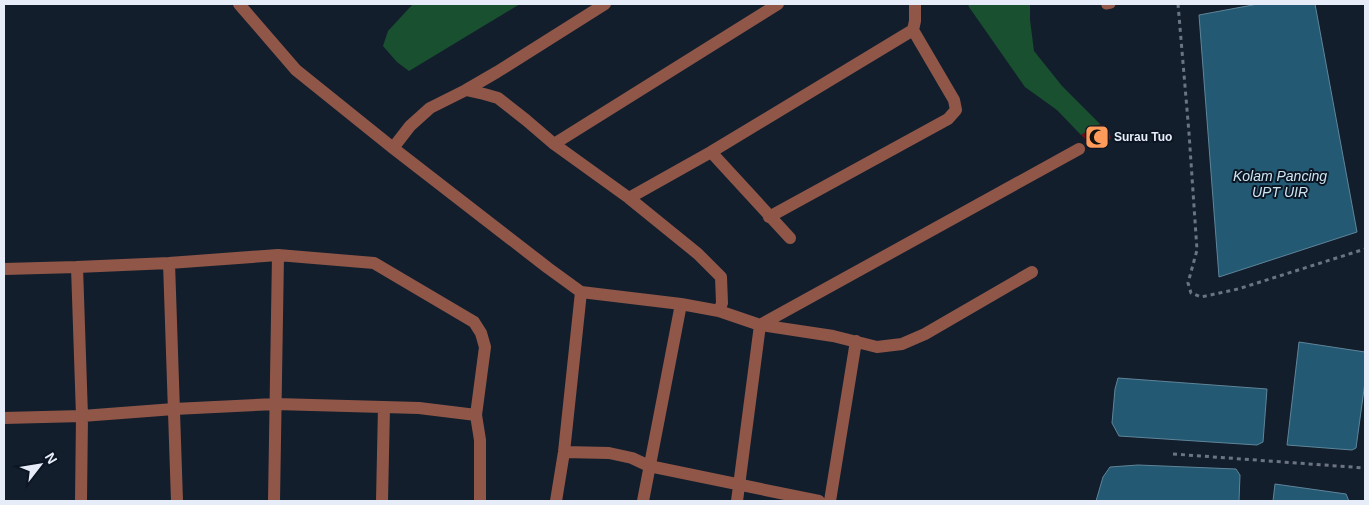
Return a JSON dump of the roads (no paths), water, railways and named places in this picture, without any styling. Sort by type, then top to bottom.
[{"type":"street","points":[[239,4],[296,70],[393,148],[581,292],[681,304],[719,311],[760,325],[856,341],[877,347],[902,344],[925,334],[1032,272]]},
{"type":"street","points":[[393,148],[410,126],[430,108],[497,72],[605,4]]},
{"type":"street","points":[[554,144],[778,4]]},
{"type":"street","points":[[630,198],[711,152],[912,30],[915,21],[914,4]]},
{"type":"street","points":[[769,217],[948,119],[956,110],[954,100],[912,30]]},
{"type":"street","points":[[466,90],[498,98],[554,144],[630,198],[698,254],[721,277],[722,303],[719,311]]},
{"type":"street","points":[[760,325],[1079,149]]},
{"type":"street","points":[[711,152],[790,238]]},
{"type":"street","points":[[274,501],[278,255]]},
{"type":"street","points":[[4,269],[168,263],[278,255],[374,263],[474,322],[481,333],[486,347],[476,415],[480,440],[480,501]]},
{"type":"street","points":[[168,263],[177,501]]},
{"type":"street","points":[[77,267],[82,416],[81,501]]},
{"type":"street","points":[[556,501],[564,452],[581,292]]},
{"type":"street","points":[[643,501],[681,304]]},
{"type":"street","points":[[737,501],[760,325]]},
{"type":"street","points":[[830,501],[856,341]]},
{"type":"street","points":[[4,418],[82,416],[276,404],[419,408],[476,415]]},
{"type":"street","points":[[382,501],[384,407]]},
{"type":"street","points":[[564,452],[609,453],[632,458],[649,466],[819,501]]},
{"type":"water","name":"Kolam Pancing UPT UIR","points":[[1258,4],[1315,4],[1357,232],[1219,277],[1199,15]]},
{"type":"water","points":[[1299,342],[1365,352],[1365,382],[1356,448],[1352,450],[1287,445]]},
{"type":"water","points":[[1118,378],[1267,389],[1263,442],[1257,445],[1119,436],[1112,423],[1115,389]]},
{"type":"water","points":[[1138,465],[1236,469],[1240,475],[1239,501],[1096,501],[1103,477],[1110,467]]},
{"type":"water","points":[[1275,484],[1346,494],[1349,501],[1273,501]]},
{"type":"place","name":"Surau Tuo","points":[[1097,137]]}]
